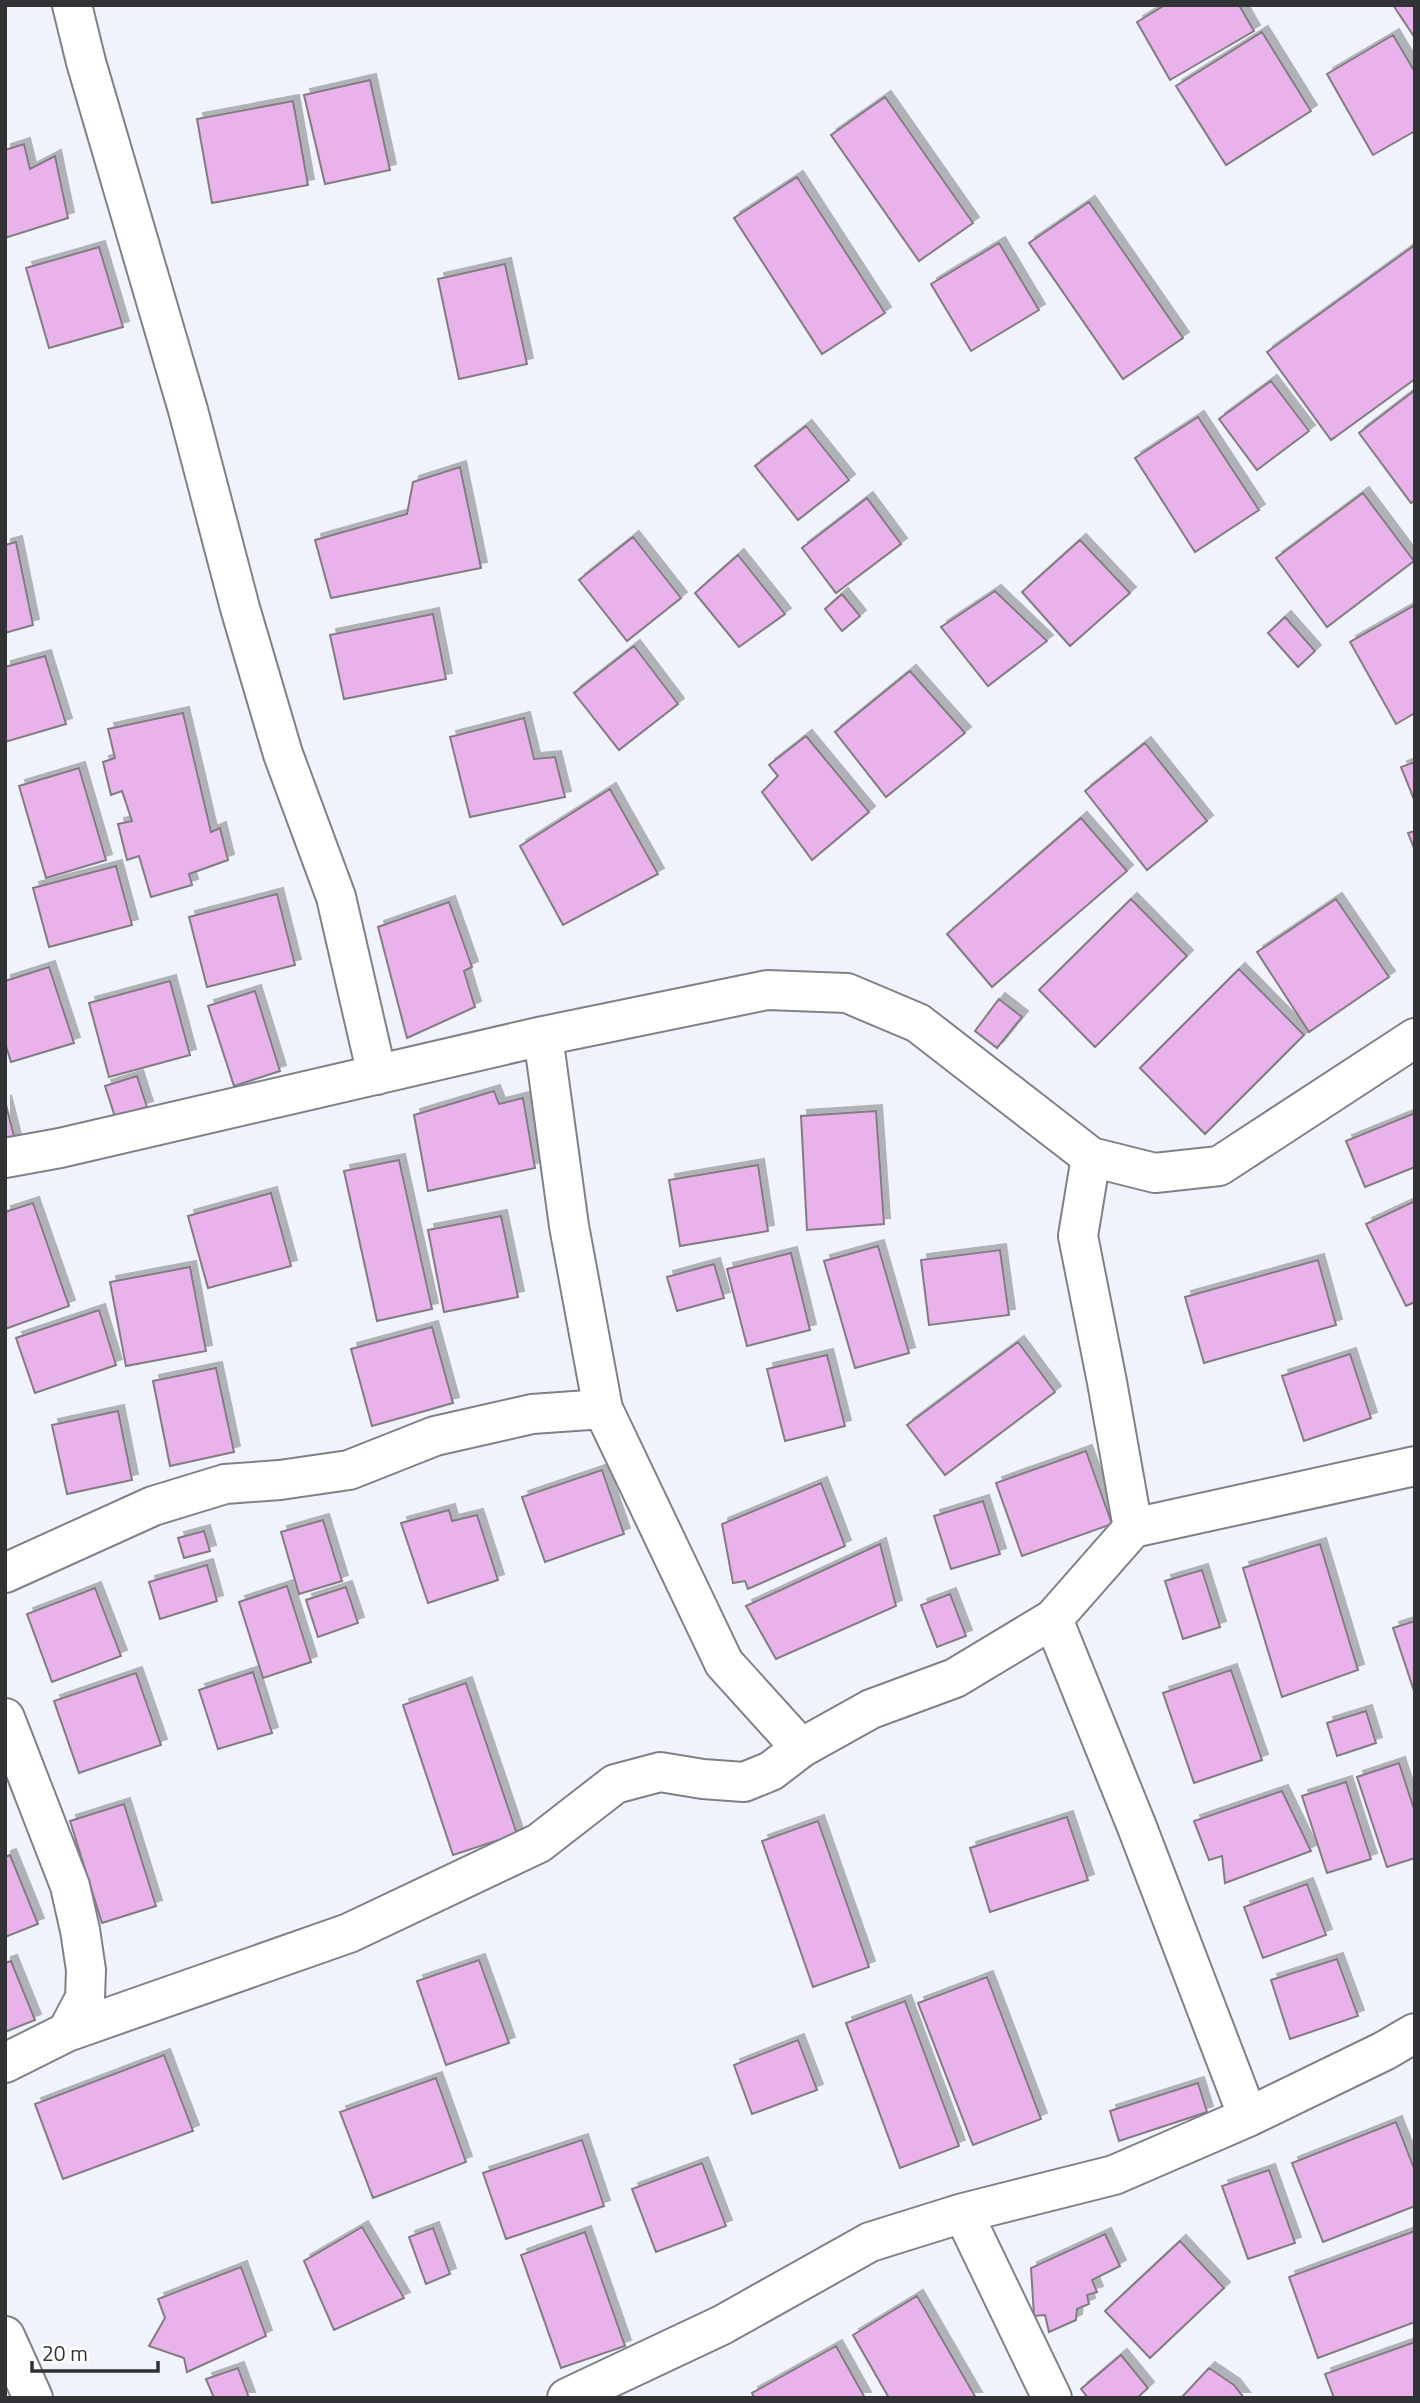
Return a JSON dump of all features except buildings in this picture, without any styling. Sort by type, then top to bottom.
[{"type":"street","points":[[72,5],[279,741],[336,897],[377,1075]]},
{"type":"street","points":[[5,1158],[60,1148],[543,1036],[767,990],[847,993],[918,1023],[1091,1157],[1156,1173],[1219,1166],[1415,1038]]},
{"type":"street","points":[[543,1036],[569,1226],[603,1409],[724,1663],[801,1748]]},
{"type":"street","points":[[1091,1157],[1078,1236],[1133,1528]]},
{"type":"street","points":[[5,1573],[153,1506],[225,1484],[280,1480],[349,1470],[435,1436],[532,1414],[603,1409]]},
{"type":"street","points":[[5,2063],[67,2032],[349,1933],[539,1843],[615,1784],[660,1772],[744,1782],[771,1771],[801,1748],[871,1709],[955,1678],[1053,1619],[1133,1528],[1415,1466]]},
{"type":"street","points":[[1053,1619],[1137,1827],[1248,2117]]},
{"type":"street","points":[[5,1718],[70,1886],[80,1930],[86,1970],[85,1998],[67,2032]]},
{"type":"street","points":[[566,2398],[722,2325],[870,2242],[964,2213],[1114,2175],[1248,2117],[1384,2051],[1415,2032]]},
{"type":"street","points":[[964,2213],[1052,2398]]},
{"type":"street","points":[[5,2336],[33,2398]]}]
